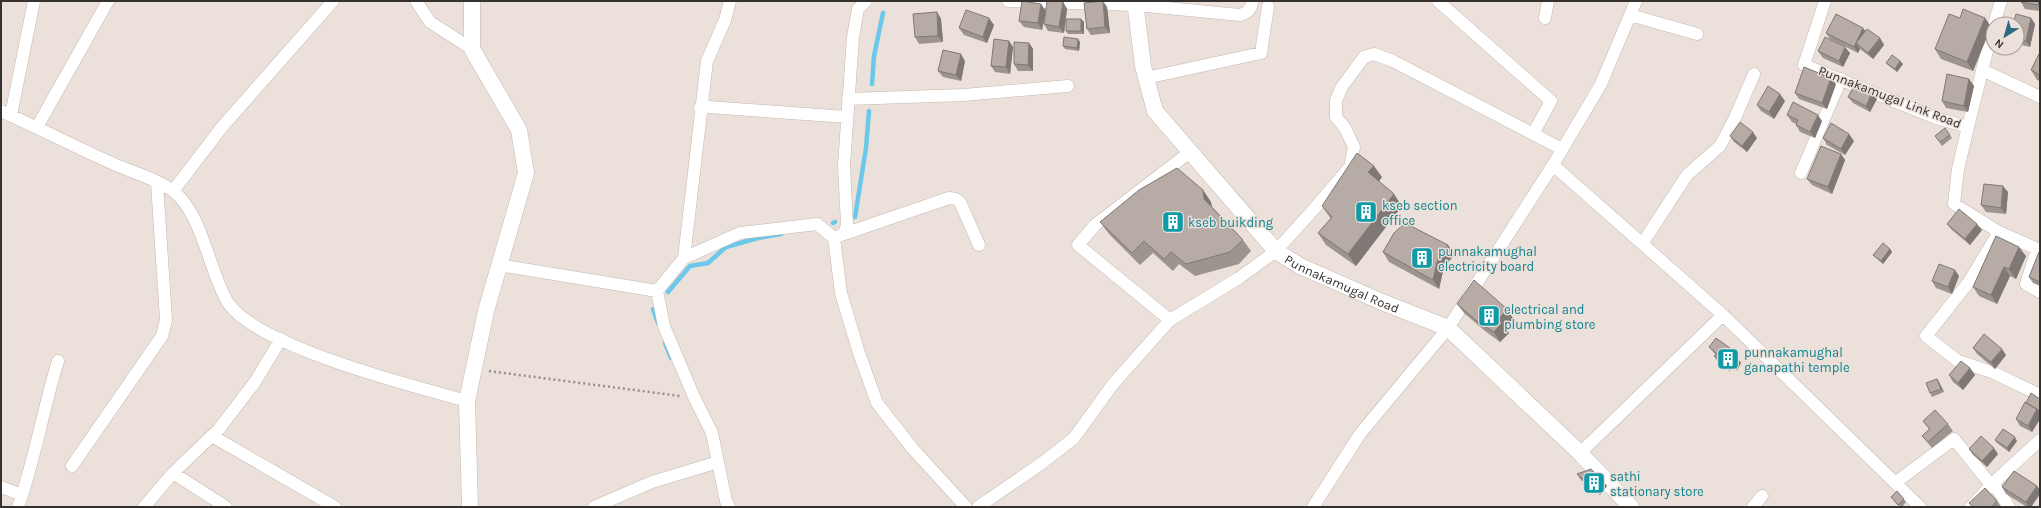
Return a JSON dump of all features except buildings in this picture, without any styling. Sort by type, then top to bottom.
[{"type":"street","points":[[34,1],[6,113],[173,191],[188,207],[227,303],[246,320],[281,339],[371,375],[467,401]]},
{"type":"street","points":[[37,127],[108,1]]},
{"type":"street","points":[[173,191],[222,127],[333,1]]},
{"type":"street","points":[[416,1],[430,22],[472,49],[519,130],[526,173],[486,311],[467,401],[470,507]]},
{"type":"street","points":[[472,1],[472,49]]},
{"type":"street","points":[[684,258],[692,176],[698,144],[700,108],[707,61],[725,20],[730,1]]},
{"type":"street","points":[[866,1],[858,9],[853,37],[844,165],[847,225],[839,236],[841,293],[859,353],[877,403],[913,449],[966,507]]},
{"type":"street","points":[[1008,1],[1136,3],[1240,15],[1247,13],[1252,6],[1252,1]]},
{"type":"street","points":[[1438,1],[1551,101],[1533,134]]},
{"type":"street","points":[[1545,18],[1548,1]]},
{"type":"street","points":[[1313,507],[1360,434],[1448,328],[1553,165],[1601,84],[1636,1]]},
{"type":"street","name":"Punnakamugal Link Road","points":[[1825,1],[1804,65],[1936,118],[1968,127],[1958,169],[1954,204],[1999,232],[2038,249]]},
{"type":"street","points":[[1996,16],[2001,1]]},
{"type":"street","name":"Punnakamugal Road","points":[[1136,3],[1146,78],[1155,111],[1276,251],[1300,266],[1382,302],[1448,328],[1580,453],[1631,507]]},
{"type":"street","points":[[1146,78],[1261,53],[1268,6]]},
{"type":"street","points":[[1630,15],[1697,34]]},
{"type":"street","points":[[978,507],[1042,463],[1074,438],[1113,384],[1170,320],[1239,278],[1276,251],[1350,167],[1354,148],[1345,128],[1336,117],[1336,101],[1341,88],[1364,57],[1374,54],[1392,61],[1562,149]]},
{"type":"street","points":[[1968,127],[1986,56]]},
{"type":"street","points":[[1982,70],[2040,97]]},
{"type":"street","points":[[1642,244],[1687,175],[1720,146],[1734,120],[1754,74]]},
{"type":"street","points":[[1801,174],[1841,79]]},
{"type":"street","points":[[848,99],[964,95],[1068,86]]},
{"type":"street","points":[[700,108],[708,107],[847,117]]},
{"type":"street","points":[[1170,320],[1078,245],[1095,224],[1190,152]]},
{"type":"street","points":[[1553,165],[1723,316],[1920,507]]},
{"type":"street","points":[[72,466],[162,336],[166,320],[157,183]]},
{"type":"street","points":[[657,291],[684,258],[740,233],[817,224],[839,236],[949,198],[956,199],[960,202],[979,244]]},
{"type":"street","points":[[1999,232],[1968,282],[1926,336],[1958,361],[1992,372],[2040,395]]},
{"type":"street","points":[[2038,249],[2026,284],[2040,292]]},
{"type":"street","points":[[499,265],[657,291]]},
{"type":"street","points":[[657,291],[664,326],[694,398],[712,433],[726,501],[729,507]]},
{"type":"street","points":[[1580,453],[1723,316]]},
{"type":"street","points":[[144,507],[173,473],[212,436],[255,382],[281,339]]},
{"type":"street","points":[[18,507],[47,396],[58,361]]},
{"type":"street","points":[[212,436],[335,507]]},
{"type":"street","points":[[1895,483],[1954,439],[1991,485],[1998,490],[2009,507]]},
{"type":"street","points":[[1971,507],[1991,485],[2040,440]]},
{"type":"street","points":[[594,507],[652,482],[718,462]]},
{"type":"street","points":[[173,473],[226,507]]},
{"type":"street","points":[[1,487],[22,495]]},
{"type":"street","points":[[1753,507],[1762,496]]},
{"type":"path","points":[[473,369],[694,398]]},
{"type":"waterway","points":[[872,84],[874,56],[883,13]]},
{"type":"waterway","points":[[855,217],[866,148],[869,111]]},
{"type":"waterway","points":[[668,292],[690,266],[708,263],[726,247],[758,238],[781,234]]},
{"type":"waterway","points":[[653,309],[658,323]]},
{"type":"waterway","points":[[665,343],[671,358]]},
{"type":"place","name":"kseb section office","points":[[1366,212]]},
{"type":"place","name":"kseb buikding","points":[[1173,222]]},
{"type":"place","name":"punnakamughal electricity board","points":[[1422,258]]},
{"type":"place","name":"electrical and plumbing store","points":[[1489,316]]},
{"type":"place","name":"punnakamughal ganapathi temple","points":[[1728,359]]},
{"type":"place","name":"sathi stationary store","points":[[1594,483]]}]
